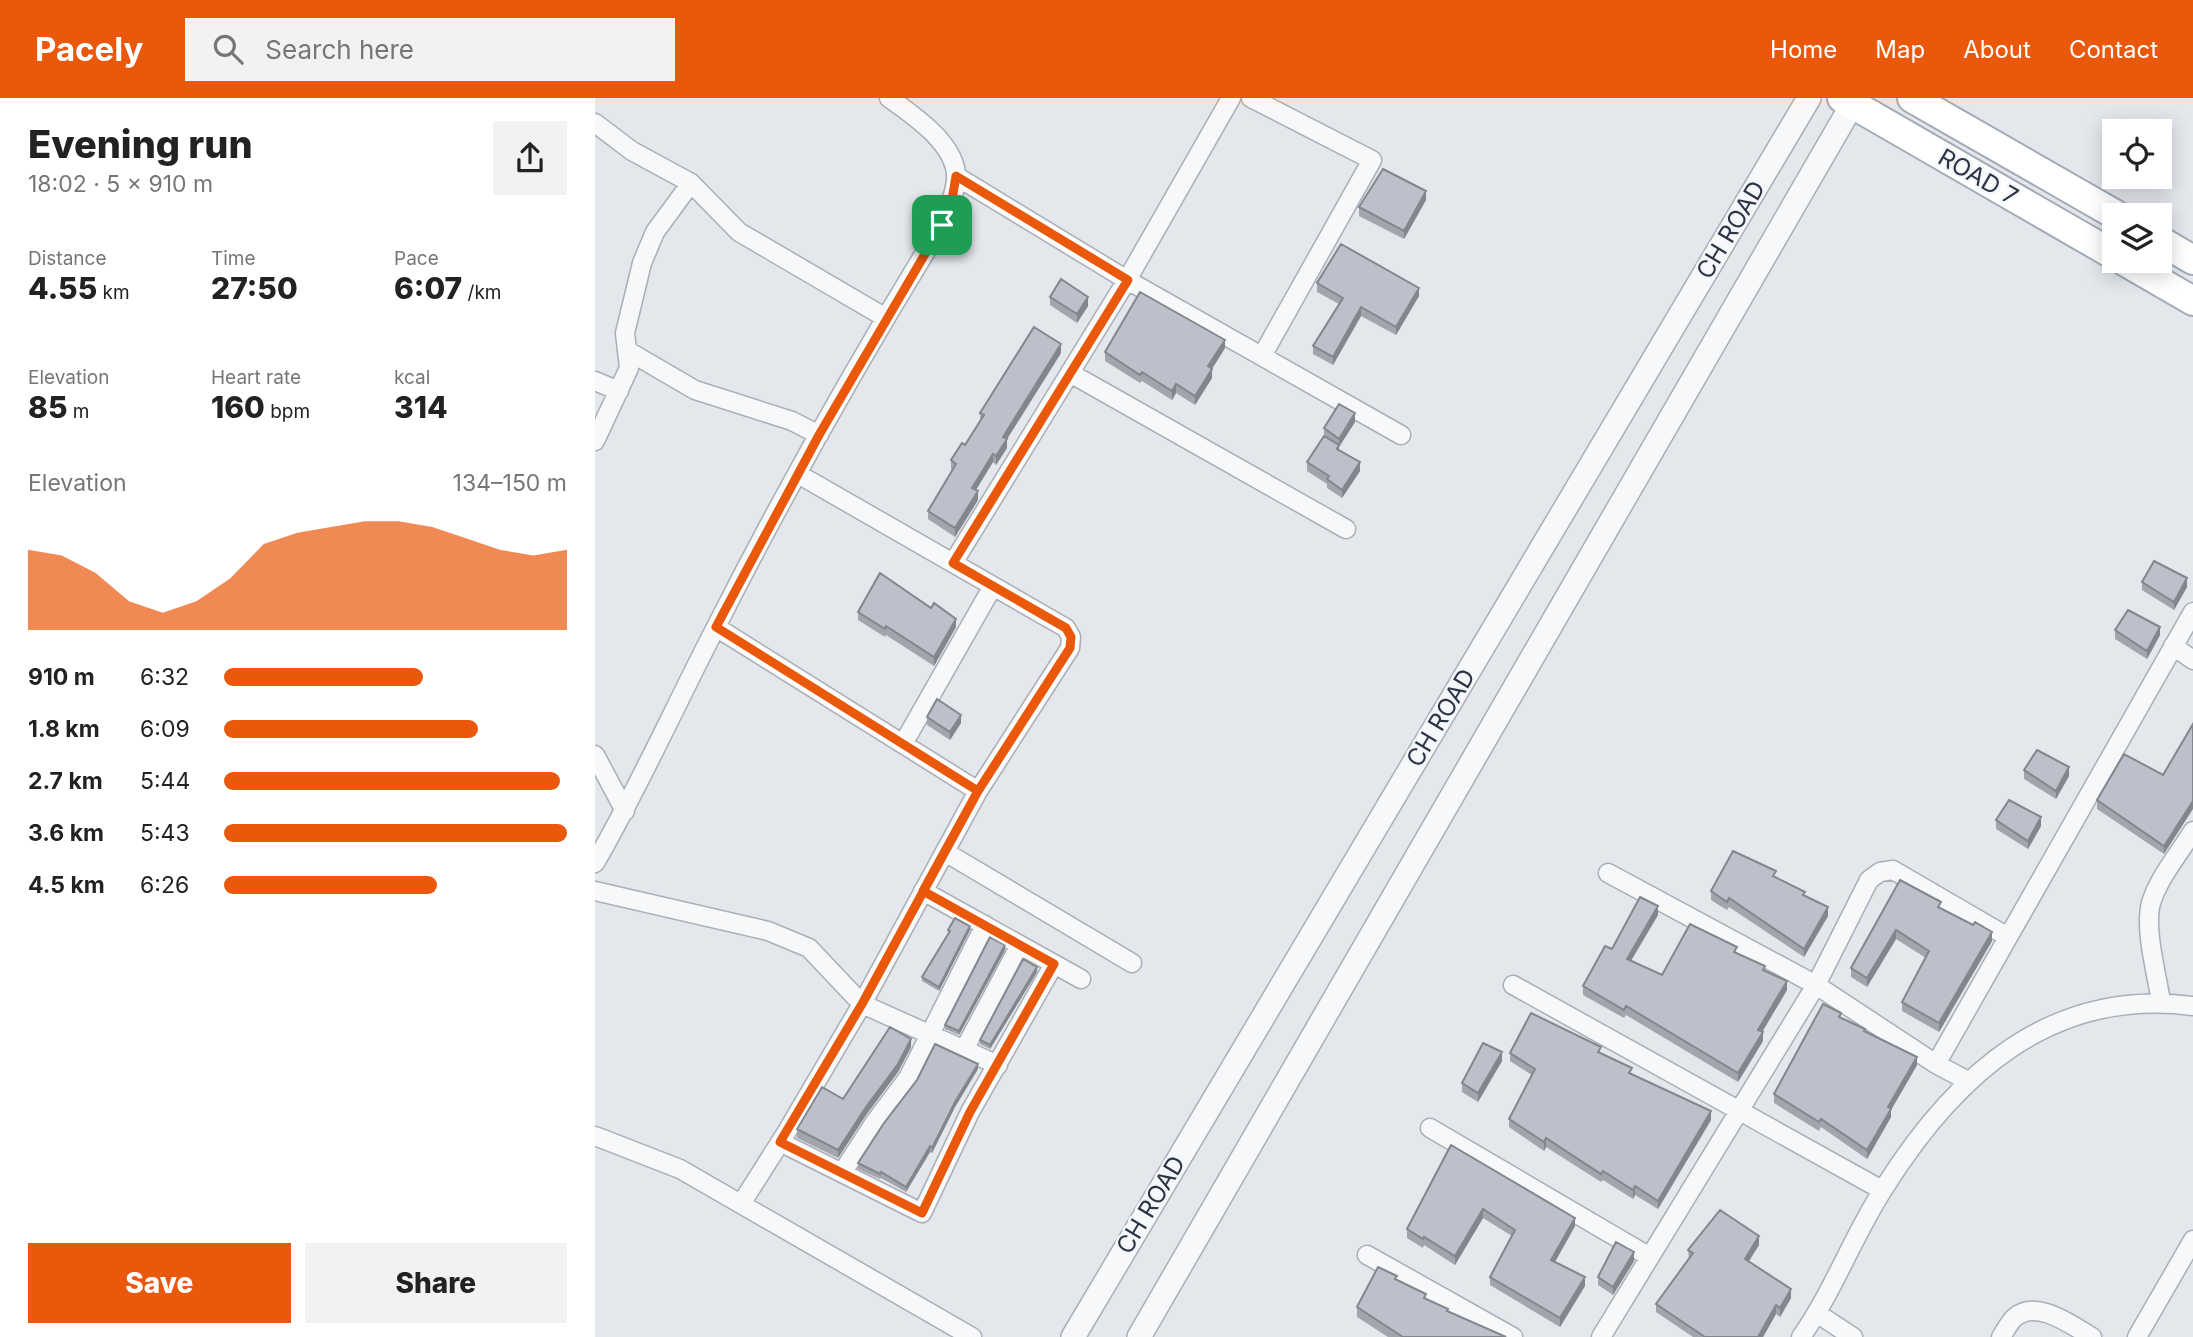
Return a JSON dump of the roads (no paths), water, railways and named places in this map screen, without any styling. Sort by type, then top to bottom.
[{"type":"main road","name":"ROAD 7","points":[[1912,98],[2102,207]]},
{"type":"main road","name":"ROAD 7","points":[[1850,100],[2102,248]]},
{"type":"main road","points":[[2172,248],[2193,260]]},
{"type":"main road","points":[[2145,273],[2193,301]]},
{"type":"street","points":[[595,863],[625,811],[716,627],[819,435],[942,225],[952,200],[956,176],[951,157],[927,126],[889,98]]},
{"type":"street","points":[[953,563],[1128,280],[1231,98]]},
{"type":"street","points":[[1251,98],[1372,160],[1262,356]]},
{"type":"street","name":"CH ROAD","points":[[1073,1337],[1809,98]]},
{"type":"street","name":"CH ROAD","points":[[1139,1337],[1850,100]]},
{"type":"street","points":[[595,123],[632,151],[691,183],[739,232],[886,318]]},
{"type":"street","points":[[956,176],[1128,280],[1401,435]]},
{"type":"street","points":[[595,441],[629,368],[625,333],[642,263],[656,232],[691,183]]},
{"type":"street","points":[[628,351],[695,390],[792,421],[819,435]]},
{"type":"street","points":[[1070,373],[1346,529]]},
{"type":"street","points":[[595,381],[619,390]]},
{"type":"street","points":[[741,1204],[862,1004],[978,791],[1070,648],[1071,637],[1066,628],[798,474]]},
{"type":"street","points":[[903,744],[993,586]]},
{"type":"street","points":[[1936,1064],[2193,612]]},
{"type":"street","points":[[716,627],[978,791]]},
{"type":"street","points":[[2173,646],[2193,660]]},
{"type":"street","points":[[595,755],[625,811]]},
{"type":"street","points":[[2161,1002],[2149,922],[2151,905],[2158,887],[2193,831]]},
{"type":"street","points":[[946,852],[1132,963]]},
{"type":"street","points":[[1601,1337],[1816,985],[1869,880],[1880,872],[1893,870],[2008,937]]},
{"type":"street","points":[[1608,873],[1816,985],[1936,1064],[1968,1081]]},
{"type":"street","points":[[595,891],[787,938],[809,948],[862,1004],[998,1065]]},
{"type":"street","points":[[923,891],[1081,979]]},
{"type":"street","points":[[842,1172],[908,1078],[985,925]]},
{"type":"street","points":[[964,1050],[1020,945]]},
{"type":"street","points":[[780,1142],[922,1213],[958,1136],[1054,964]]},
{"type":"street","points":[[1513,985],[1882,1190]]},
{"type":"street","points":[[1801,1337],[1818,1314],[1882,1190],[1922,1132],[1968,1081],[2032,1034],[2100,1007],[2161,1002],[2193,1006]]},
{"type":"street","points":[[1430,1128],[1650,1258]]},
{"type":"street","points":[[595,1136],[680,1169],[972,1337]]},
{"type":"street","points":[[2137,1337],[2193,1240]]},
{"type":"street","points":[[1367,1255],[1513,1337]]},
{"type":"street","points":[[2001,1337],[2013,1319],[2026,1311],[2042,1311],[2092,1337]]},
{"type":"street","points":[[1818,1314],[1853,1337]]}]
